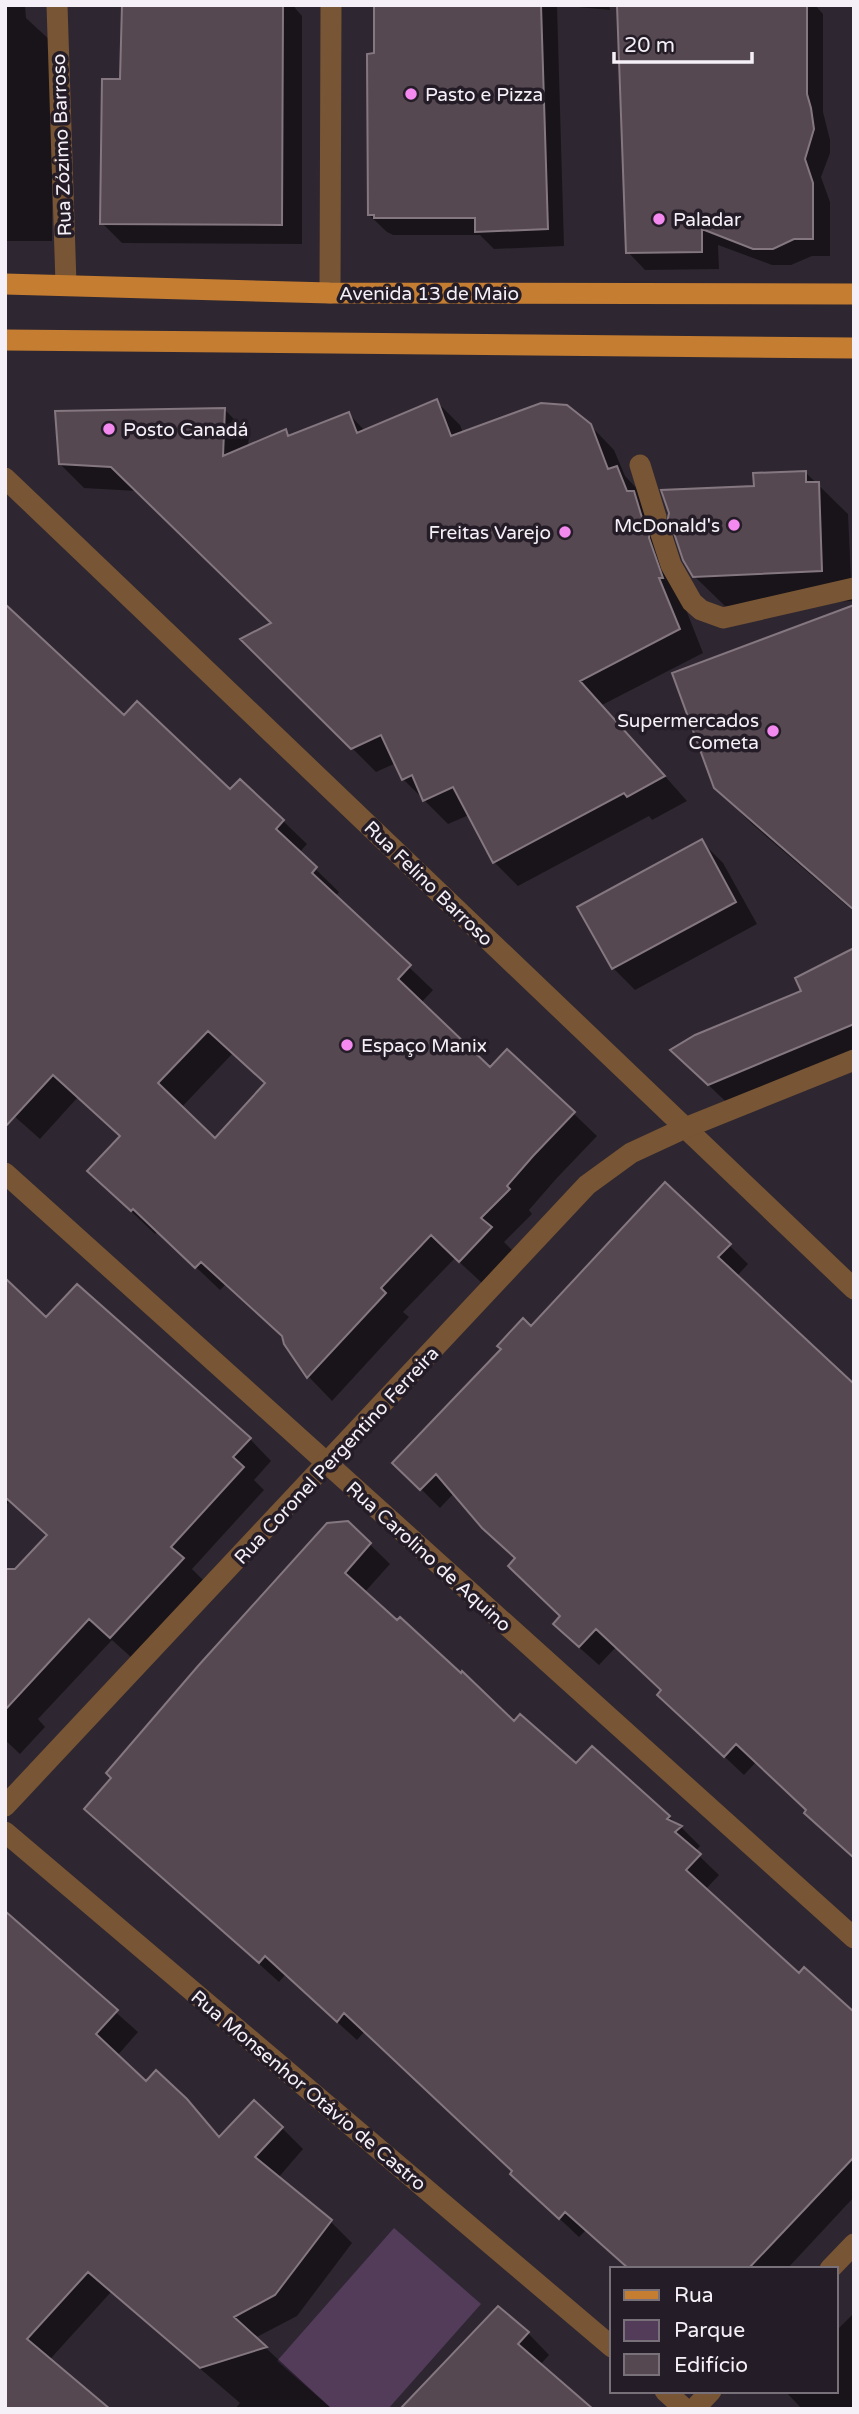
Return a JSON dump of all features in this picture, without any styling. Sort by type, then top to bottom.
[{"type":"main road","name":"Avenida 13 de Maio","points":[[5,284],[330,293],[854,294]]},
{"type":"main road","points":[[5,340],[854,348]]},
{"type":"street","name":"Rua Zózimo Barroso","points":[[57,5],[66,284]]},
{"type":"street","points":[[330,293],[331,5]]},
{"type":"street","points":[[640,466],[671,565],[692,602],[701,610],[723,618],[854,587]]},
{"type":"street","name":"Rua Felino Barroso","points":[[5,478],[854,1289]]},
{"type":"street","name":"Rua Coronel Pergentino Ferreira","points":[[5,1806],[587,1185],[631,1153],[685,1128],[854,1060]]},
{"type":"street","name":"Rua Carolino de Aquino","points":[[5,1173],[854,1938]]},
{"type":"street","name":"Rua Monsenhor Otávio de Castro","points":[[5,1832],[610,2345]]},
{"type":"street","points":[[832,2267],[854,2244]]},
{"type":"street","points":[[667,2393],[685,2409]]},
{"type":"street","points":[[694,2409],[709,2393]]},
{"type":"green space","points":[[394,2228],[481,2304],[388,2409],[332,2409],[277,2361]]},
{"type":"building","points":[[122,5],[283,5],[282,225],[100,224],[102,79],[120,79]]},
{"type":"building","points":[[374,5],[541,5],[548,229],[475,232],[475,218],[374,218],[374,215],[368,215],[367,54],[374,53]]},
{"type":"building","points":[[617,5],[807,5],[807,94],[814,129],[805,159],[813,183],[813,239],[794,239],[773,249],[753,249],[702,229],[702,252],[626,253]]},
{"type":"building","points":[[437,399],[451,436],[541,403],[567,405],[591,424],[608,469],[617,466],[627,491],[634,491],[643,521],[650,528],[649,538],[663,578],[659,578],[680,629],[580,681],[665,776],[627,797],[624,793],[493,863],[453,787],[423,801],[412,775],[402,780],[381,735],[351,749],[240,639],[271,623],[111,467],[59,464],[55,411],[225,408],[223,456],[286,429],[288,436],[349,412],[357,433]]},
{"type":"building","name":"McDonald's","points":[[806,471],[806,482],[819,482],[822,571],[693,577],[683,560],[673,530],[667,523],[669,513],[661,490],[754,486],[753,473]]},
{"type":"building","points":[[5,604],[124,715],[137,701],[230,789],[240,779],[284,820],[276,829],[317,867],[312,873],[411,965],[398,979],[490,1067],[507,1049],[575,1112],[507,1186],[510,1189],[481,1218],[492,1227],[459,1262],[431,1235],[381,1288],[386,1293],[307,1378],[284,1344],[282,1336],[201,1262],[195,1268],[133,1209],[131,1211],[87,1171],[120,1136],[53,1075],[5,1127]],"holes":[[[208,1031],[265,1083],[215,1138],[158,1083]]]},
{"type":"building","name":"Supermercados Cometa","points":[[854,605],[854,910],[714,788],[672,673]]},
{"type":"building","points":[[702,839],[736,902],[612,969],[577,907]]},
{"type":"building","points":[[854,948],[854,1024],[708,1085],[670,1050],[695,1035],[801,991],[795,978]]},
{"type":"building","points":[[665,1182],[731,1244],[718,1257],[854,1384],[854,1858],[804,1813],[806,1810],[736,1744],[724,1757],[657,1695],[661,1690],[596,1629],[579,1647],[553,1624],[560,1616],[508,1566],[515,1558],[482,1528],[436,1474],[420,1490],[392,1463],[501,1349],[497,1346],[523,1318],[531,1326]]},
{"type":"building","points":[[5,1278],[46,1317],[77,1284],[251,1438],[233,1457],[244,1467],[171,1547],[184,1558],[110,1638],[89,1619],[5,1710],[5,1569],[15,1569],[47,1535],[5,1497]]},
{"type":"building","points":[[348,1521],[371,1543],[345,1573],[397,1620],[400,1617],[461,1673],[462,1671],[514,1721],[520,1714],[576,1763],[592,1746],[670,1816],[667,1819],[682,1826],[675,1832],[701,1854],[686,1870],[799,1973],[804,1967],[854,2012],[854,2157],[750,2267],[627,2267],[565,2212],[559,2219],[510,2174],[512,2171],[344,2013],[337,2022],[265,1956],[259,1963],[84,1809],[111,1778],[106,1773],[327,1523]]},
{"type":"building","points":[[5,1911],[118,2010],[96,2034],[146,2081],[156,2070],[187,2099],[219,2137],[254,2100],[283,2127],[255,2157],[332,2220],[275,2295],[234,2317],[267,2347],[200,2368],[88,2272],[27,2339],[110,2409],[5,2409]]},
{"type":"building","points":[[498,2306],[529,2332],[518,2344],[593,2409],[400,2409]]},
{"type":"place","name":"Pasto e Pizza","points":[[411,94]]},
{"type":"place","name":"Paladar","points":[[659,219]]},
{"type":"place","name":"Posto Canadá","points":[[109,429]]},
{"type":"place","name":"McDonald's","points":[[734,525]]},
{"type":"place","name":"Freitas Varejo","points":[[565,532]]},
{"type":"place","name":"Supermercados Cometa","points":[[773,731]]},
{"type":"place","name":"Espaço Manix","points":[[347,1045]]}]
